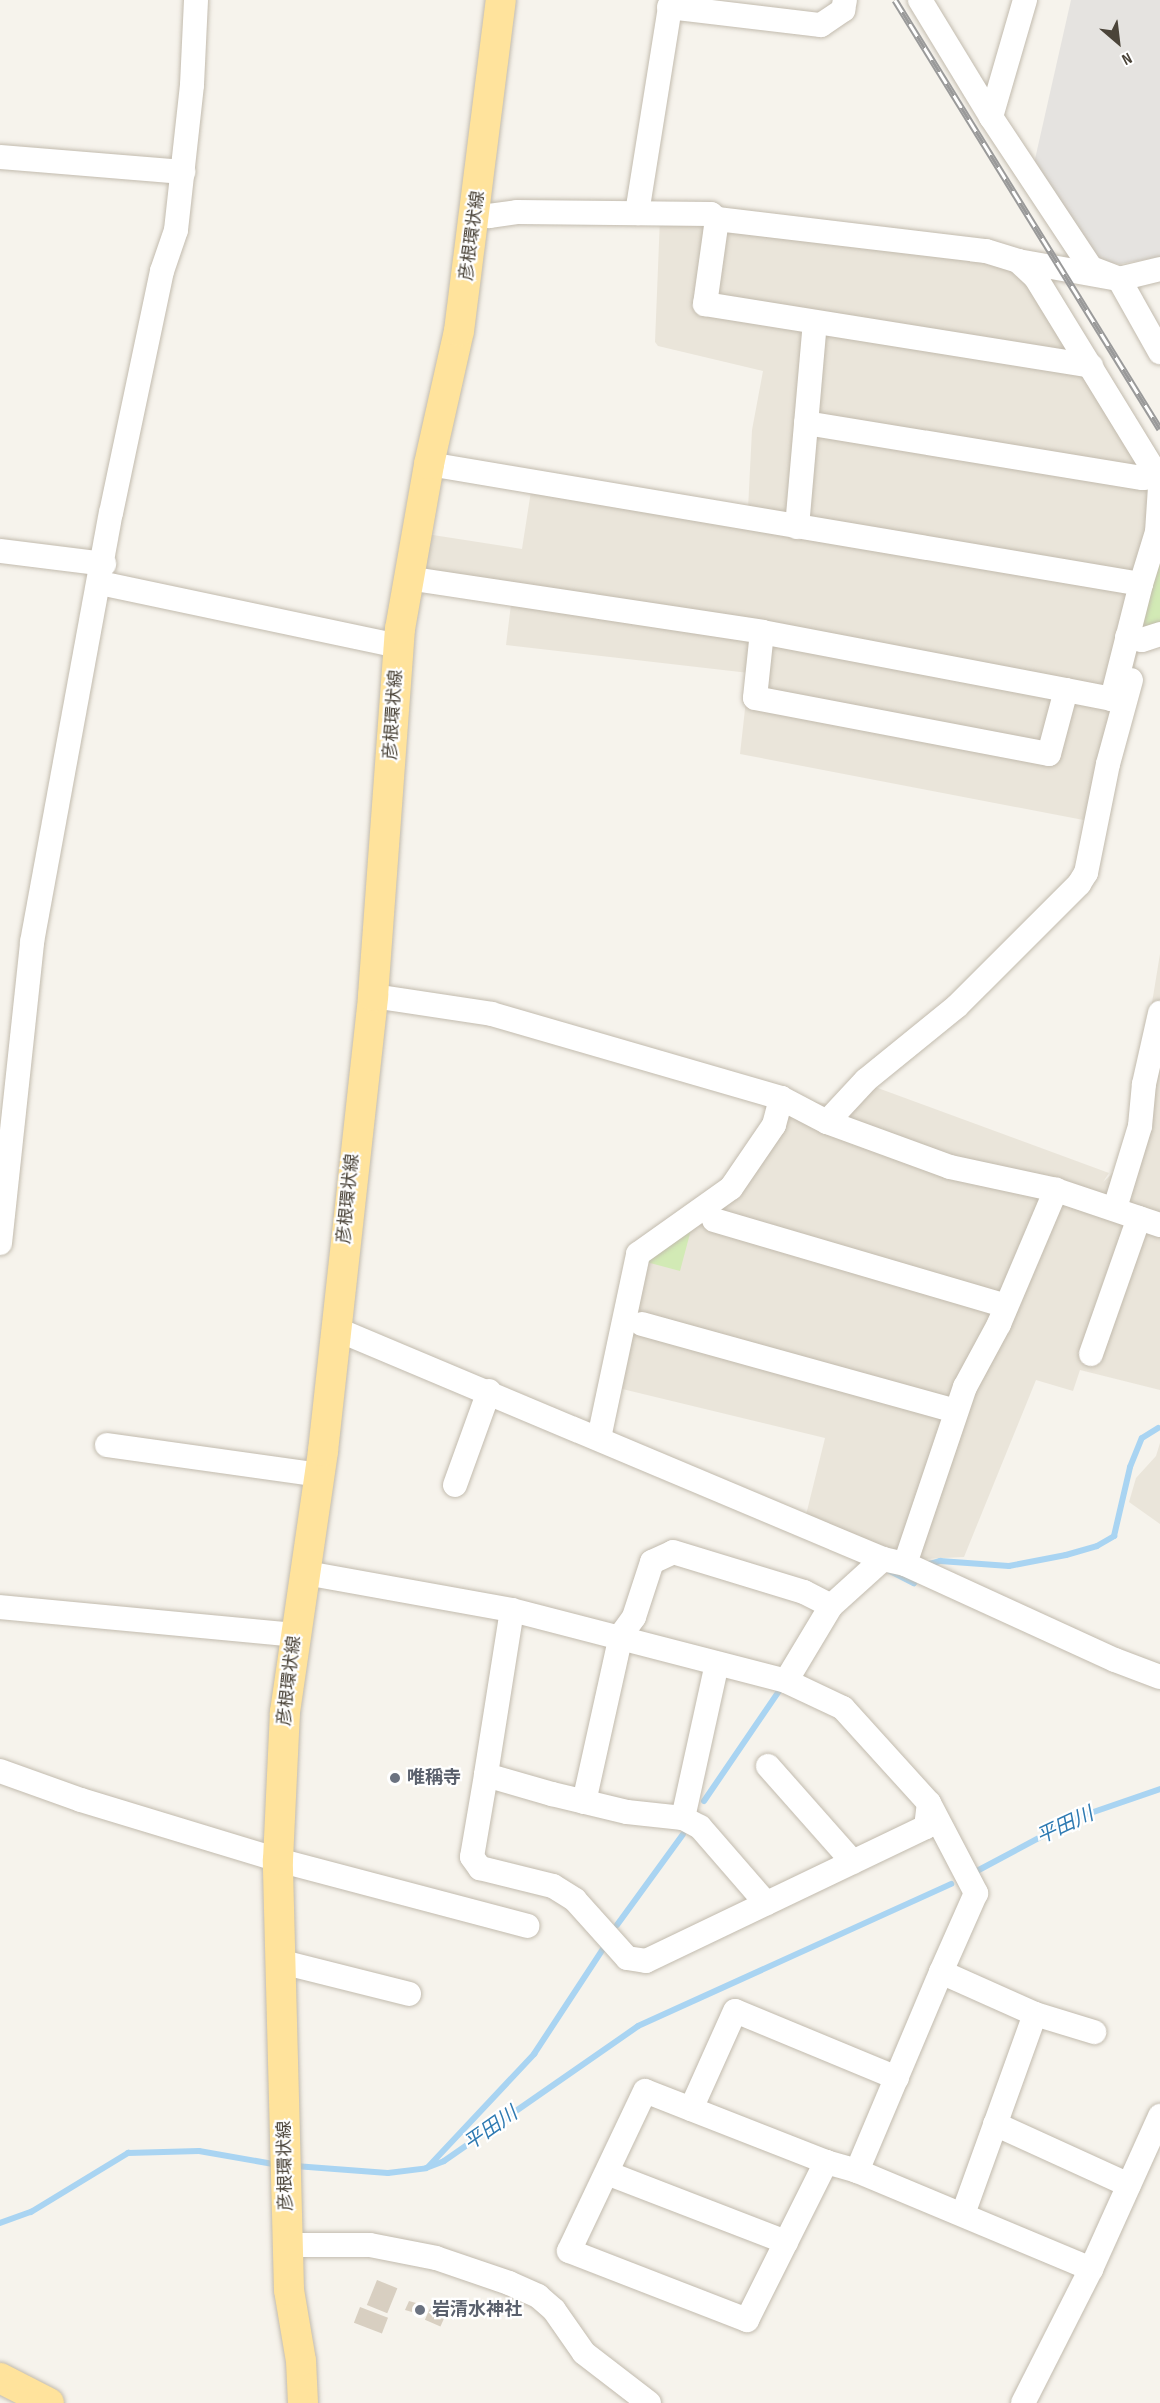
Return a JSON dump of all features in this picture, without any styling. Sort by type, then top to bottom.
[{"type":"main road","name":"彦根環状線","points":[[303,2403],[302,2361],[289,2290],[278,1860],[285,1712],[320,1475],[373,996],[398,646],[407,578],[429,464],[459,331],[476,212],[501,0]]},
{"type":"main road","points":[[0,2378],[49,2403]]},
{"type":"street","points":[[0,1243],[32,942],[162,271],[176,230],[183,172],[196,0]]},
{"type":"street","points":[[637,213],[670,4],[822,25],[843,10],[845,0]]},
{"type":"street","points":[[920,0],[991,117],[1091,268],[1119,279],[1160,352]]},
{"type":"street","points":[[991,117],[1024,0]]},
{"type":"street","points":[[0,157],[183,172]]},
{"type":"street","points":[[476,212],[489,216],[517,212],[711,214],[717,219],[986,251],[1018,261],[1119,279],[1160,268]]},
{"type":"street","points":[[717,219],[705,304],[1091,366]]},
{"type":"street","points":[[827,1122],[866,1080],[957,1006],[1054,911],[1086,873],[1108,764],[1143,637],[1141,584],[1156,532],[1160,481],[1035,278],[1018,261]]},
{"type":"street","points":[[797,526],[815,323]]},
{"type":"street","points":[[806,423],[1160,481]]},
{"type":"street","points":[[429,464],[1141,584]]},
{"type":"street","points":[[0,550],[398,646]]},
{"type":"street","points":[[407,578],[762,632],[1112,699],[1143,637]]},
{"type":"street","points":[[762,632],[755,698],[884,723],[1049,754],[1066,690]]},
{"type":"street","points":[[373,996],[492,1014],[781,1098],[827,1122],[950,1167],[1056,1190],[1149,1221],[1091,1354]]},
{"type":"street","points":[[1115,1208],[1150,1128],[1158,1029]]},
{"type":"street","points":[[599,1438],[638,1254],[731,1188],[774,1125],[781,1098]]},
{"type":"street","points":[[786,1681],[831,1606],[894,1561],[956,1412],[1006,1306],[1056,1190]]},
{"type":"street","points":[[714,1220],[1006,1306]]},
{"type":"street","points":[[642,1324],[956,1412]]},
{"type":"street","points":[[336,1329],[894,1561],[1115,1660],[1160,1677]]},
{"type":"street","points":[[455,1485],[489,1391]]},
{"type":"street","points":[[106,1445],[320,1475]]},
{"type":"street","points":[[584,1802],[621,1635],[634,1617],[652,1562],[674,1552],[804,1592],[831,1606]]},
{"type":"street","points":[[306,1573],[512,1610],[621,1635],[717,1664],[786,1681],[843,1708],[929,1803],[976,1893],[856,2171]]},
{"type":"street","points":[[0,1607],[296,1635]]},
{"type":"street","points":[[512,1610],[472,1857],[480,1868],[554,1886],[575,1900],[627,1958],[646,1961],[922,1831],[929,1820],[929,1803]]},
{"type":"street","points":[[683,1818],[717,1664]]},
{"type":"street","points":[[768,1766],[853,1862]]},
{"type":"street","points":[[0,1771],[81,1800],[278,1860],[527,1926]]},
{"type":"street","points":[[486,1775],[627,1812],[683,1818],[700,1827],[766,1903]]},
{"type":"street","points":[[282,1962],[409,1994]]},
{"type":"street","points":[[941,1972],[1035,2014],[1094,2032]]},
{"type":"street","points":[[691,2109],[735,2011],[897,2078]]},
{"type":"street","points":[[963,2214],[1035,2014]]},
{"type":"street","points":[[826,2162],[747,2320],[569,2251],[645,2091],[826,2162],[856,2171],[1091,2269]]},
{"type":"street","points":[[1023,2403],[1091,2269],[1160,2118]]},
{"type":"street","points":[[995,2124],[1129,2185]]},
{"type":"street","points":[[607,2173],[786,2242]]},
{"type":"street","points":[[288,2245],[370,2245],[436,2258],[509,2283],[538,2296],[554,2310],[585,2353],[649,2403]]},
{"type":"shaded area","points":[[1071,0],[1160,0],[1160,257],[1119,264],[1092,261],[1033,168]]},
{"type":"shaded area","points":[[660,218],[1042,269],[1160,457],[1144,628],[1099,823],[740,754],[749,673],[506,645],[513,588],[427,572],[417,559],[420,533],[522,549],[531,491],[748,509],[752,430],[763,371],[658,346],[655,342]]},
{"type":"shaded area","points":[[1160,954],[1160,1390],[1080,1370],[1073,1391],[1036,1380],[964,1557],[924,1559],[918,1565],[805,1519],[825,1438],[614,1387],[640,1258],[694,1219],[786,1096],[827,1104],[856,1080],[1109,1173],[1103,1182],[1118,1168],[1130,1137]]},
{"type":"shaded area","points":[[1160,1443],[1160,1524],[1129,1502],[1136,1478],[1156,1456]]},
{"type":"green space","points":[[1160,552],[1160,623],[1138,628]]},
{"type":"green space","points":[[692,1226],[680,1271],[639,1260]]},
{"type":"building","points":[[377,2280],[397,2288],[387,2313],[367,2305]]},
{"type":"building","points":[[409,2301],[416,2303],[412,2312],[405,2310]]},
{"type":"building","points":[[431,2306],[447,2313],[440,2327],[425,2320]]},
{"type":"building","points":[[360,2307],[388,2318],[382,2334],[354,2323]]},
{"type":"waterway","points":[[926,1565],[940,1561],[1009,1566],[1066,1555],[1097,1546],[1114,1536],[1130,1467],[1142,1438],[1158,1428]]},
{"type":"waterway","points":[[890,1571],[914,1583],[916,1579]]},
{"type":"waterway","points":[[704,1801],[779,1691]]},
{"type":"waterway","name":"平田川","points":[[975,1872],[1076,1818],[1160,1789]]},
{"type":"waterway","points":[[617,1925],[683,1834]]},
{"type":"waterway","name":"平田川","points":[[295,2166],[388,2173],[426,2168],[444,2161],[638,2026],[951,1884]]},
{"type":"waterway","points":[[429,2166],[534,2054],[605,1946]]},
{"type":"waterway","name":"平田川","points":[[0,2223],[31,2212],[128,2153],[199,2151],[279,2165]]},
{"type":"railway","points":[[895,0],[1160,429]]},
{"type":"place","name":"唯稱寺","points":[[395,1778]]},
{"type":"place","name":"岩清水神社","points":[[420,2310]]}]
